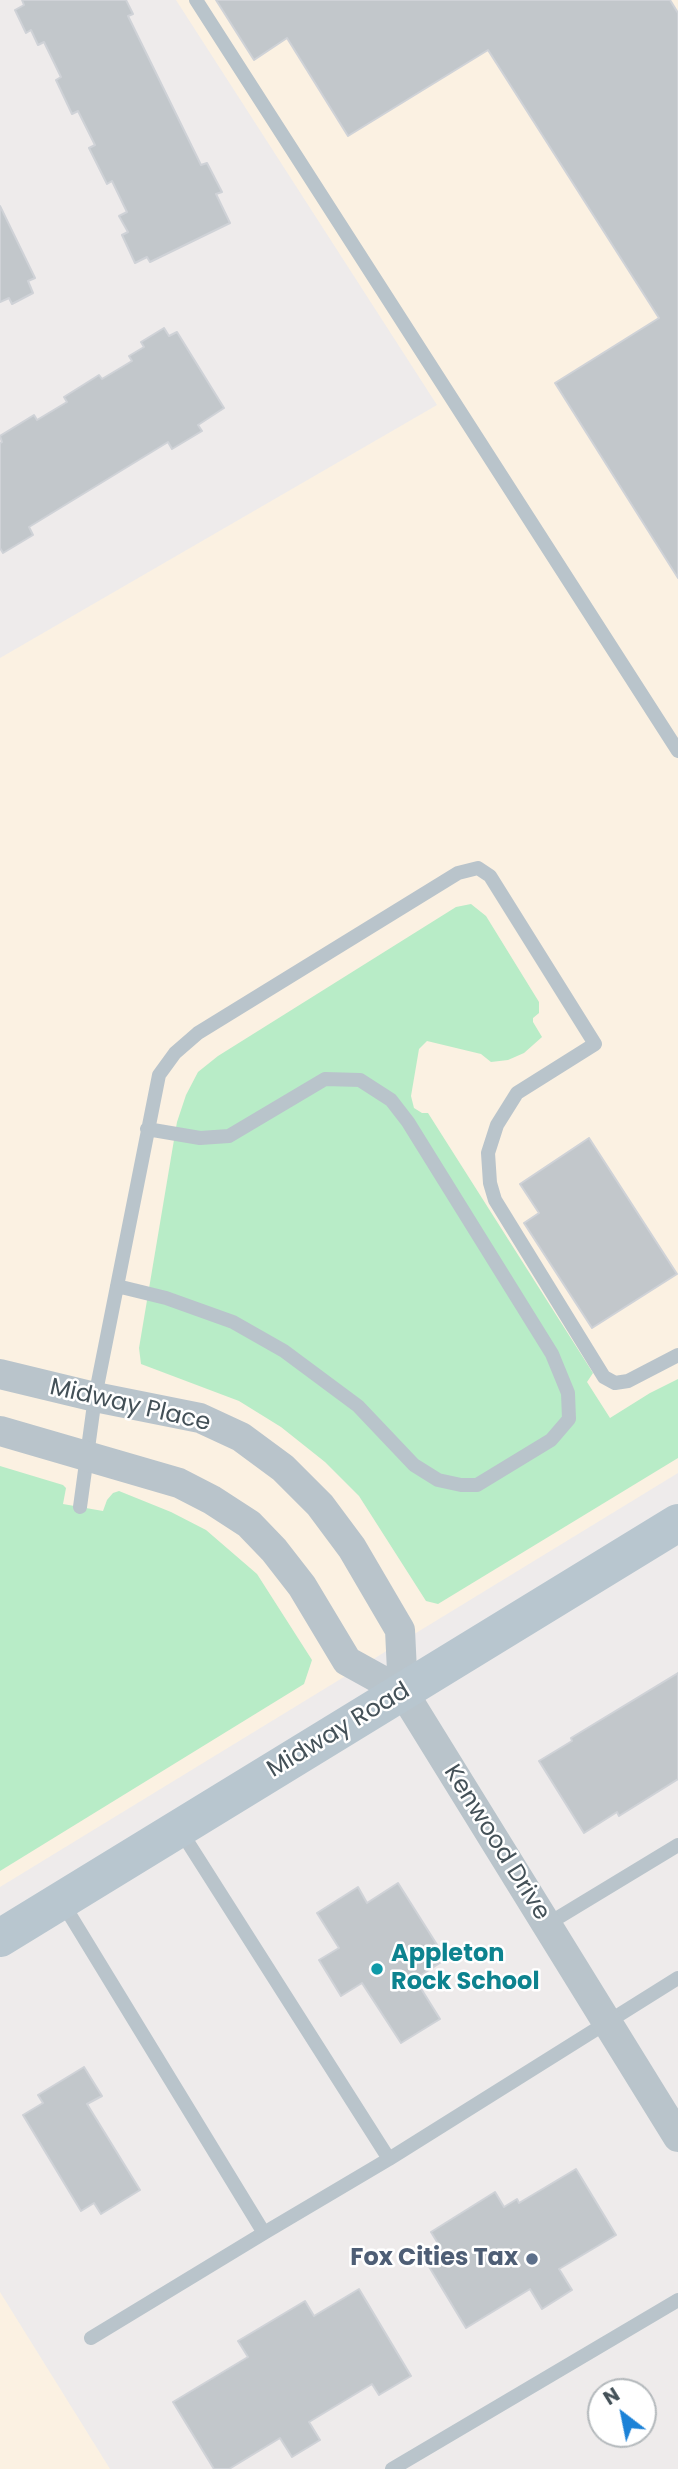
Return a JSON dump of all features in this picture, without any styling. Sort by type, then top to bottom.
[{"type":"main road","name":"Midway Road","points":[[0,1938],[678,1523]]},
{"type":"street","name":"Midway Place","points":[[0,1374],[200,1418],[241,1437],[283,1468],[320,1505],[352,1548],[400,1630],[403,1692]]},
{"type":"street","points":[[0,1431],[179,1483],[212,1500],[249,1524],[274,1550],[302,1586],[346,1661],[403,1692]]},
{"type":"street","name":"Kenwood Drive","points":[[403,1692],[678,2137]]},
{"type":"lane","points":[[197,0],[678,751]]},
{"type":"lane","points":[[80,1507],[95,1397],[159,1075],[175,1053],[198,1033],[458,873],[478,867],[489,876],[595,1044],[517,1093],[497,1125],[488,1153],[490,1183],[495,1200],[604,1377],[615,1383],[628,1381],[678,1355]]},
{"type":"lane","points":[[117,1286],[166,1298],[233,1322],[284,1351],[358,1406],[414,1465],[438,1480],[477,1485],[551,1440],[569,1419],[568,1393],[552,1354],[408,1122],[391,1100],[360,1080],[325,1079],[229,1136],[200,1138],[147,1129]]},
{"type":"lane","points":[[180,1829],[389,2160]]},
{"type":"lane","points":[[547,1925],[678,1845]]},
{"type":"lane","points":[[62,1900],[264,2233]]},
{"type":"lane","points":[[91,2338],[389,2160],[678,1978]]},
{"type":"lane","points":[[392,2469],[678,2300]]},
{"type":"shaded area","points":[[176,0],[678,0],[678,1473],[0,1887],[0,658],[437,405]]},
{"type":"shaded area","points":[[0,2292],[110,2469],[0,2469]]},
{"type":"green space","points":[[471,904],[486,916],[539,1002],[539,1013],[533,1018],[533,1022],[542,1037],[524,1053],[508,1060],[491,1062],[481,1054],[427,1041],[419,1049],[411,1096],[414,1108],[428,1113],[593,1373],[587,1382],[610,1418],[678,1379],[678,1458],[438,1604],[426,1601],[359,1496],[325,1462],[281,1427],[239,1401],[141,1364],[139,1348],[177,1122],[186,1095],[198,1072],[218,1056],[456,907]]},
{"type":"green space","points":[[0,1466],[63,1485],[66,1488],[63,1504],[103,1511],[107,1500],[119,1491],[171,1512],[206,1530],[257,1574],[312,1660],[304,1684],[0,1871]]},
{"type":"building","points":[[22,0],[126,0],[133,14],[128,16],[201,165],[207,163],[222,192],[216,194],[230,223],[150,262],[147,257],[135,263],[122,235],[128,232],[119,216],[127,212],[112,181],[107,184],[89,148],[95,145],[78,111],[72,114],[56,80],[61,77],[44,42],[38,45],[31,30],[26,33],[15,10],[24,5]]},
{"type":"building","points":[[216,0],[670,0],[678,13],[678,578],[555,383],[659,318],[488,50],[348,136],[287,38],[254,60]]},
{"type":"building","points":[[0,206],[35,278],[28,281],[33,293],[12,304],[9,298],[0,302]]},
{"type":"building","points":[[164,328],[169,336],[177,332],[224,408],[198,425],[202,431],[172,449],[168,442],[29,527],[33,535],[3,553],[0,548],[0,436],[34,415],[37,420],[67,402],[64,397],[99,375],[102,379],[132,361],[129,356],[144,347],[141,342]]},
{"type":"building","points":[[589,1138],[677,1274],[592,1328],[524,1223],[539,1213],[520,1184]]},
{"type":"building","points":[[678,1673],[678,1779],[619,1816],[617,1812],[584,1833],[539,1761],[572,1741],[571,1738]]},
{"type":"building","name":"Appleton Rock School","points":[[398,1883],[446,1959],[415,1979],[440,2019],[401,2043],[362,1983],[341,1996],[319,1960],[339,1948],[317,1913],[358,1887],[367,1903]]},
{"type":"building","points":[[84,2067],[102,2096],[87,2104],[140,2190],[101,2214],[94,2203],[81,2211],[23,2115],[43,2103],[38,2095]]},
{"type":"building","points":[[576,2169],[616,2235],[559,2269],[572,2290],[542,2309],[530,2289],[466,2328],[425,2260],[442,2250],[431,2232],[495,2192],[504,2207],[517,2199],[519,2203]]},
{"type":"building","points":[[359,2289],[411,2376],[379,2395],[372,2384],[309,2422],[320,2440],[292,2457],[280,2438],[229,2469],[214,2469],[173,2402],[248,2357],[238,2341],[305,2301],[314,2316]]},
{"type":"place","name":"Appleton Rock School","points":[[377,1969]]},
{"type":"place","name":"Fox Cities Tax","points":[[532,2259]]}]
